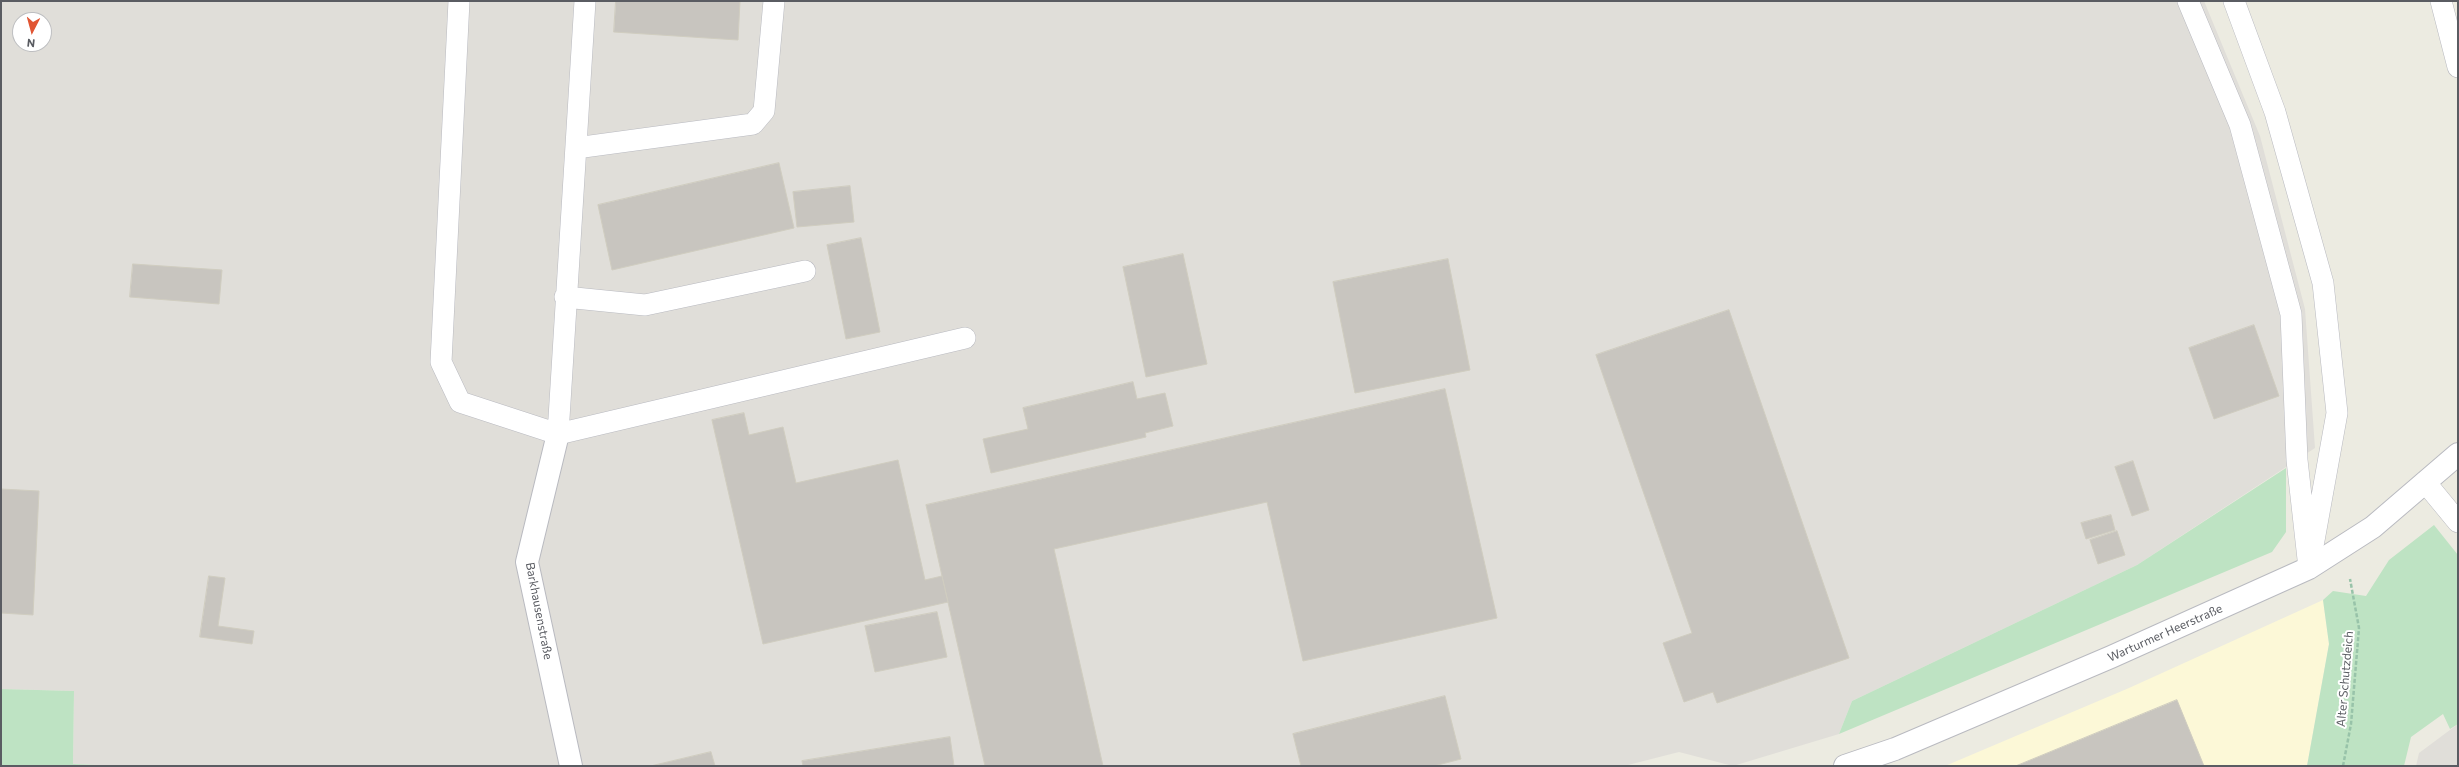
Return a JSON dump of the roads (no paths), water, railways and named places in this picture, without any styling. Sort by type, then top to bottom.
[{"type":"street","name":"Barkhausenstraße","points":[[558,434],[527,562],[571,766]]},
{"type":"street","name":"Warturmer Heerstraße","points":[[1845,766],[1895,749],[2309,568],[2344,547],[2373,526],[2458,454]]},
{"type":"lane","points":[[459,1],[440,362],[460,402],[558,434],[965,338]]},
{"type":"lane","points":[[558,434],[565,297],[585,1]]},
{"type":"lane","points":[[576,148],[754,124],[764,111],[774,1]]},
{"type":"lane","points":[[2188,1],[2240,125],[2291,314],[2297,460],[2309,568]]},
{"type":"lane","points":[[2234,1],[2276,112],[2322,283],[2337,413],[2309,568]]},
{"type":"lane","points":[[2441,1],[2458,67]]},
{"type":"lane","points":[[565,297],[645,305],[805,271]]},
{"type":"lane","points":[[2426,482],[2458,522]]}]
